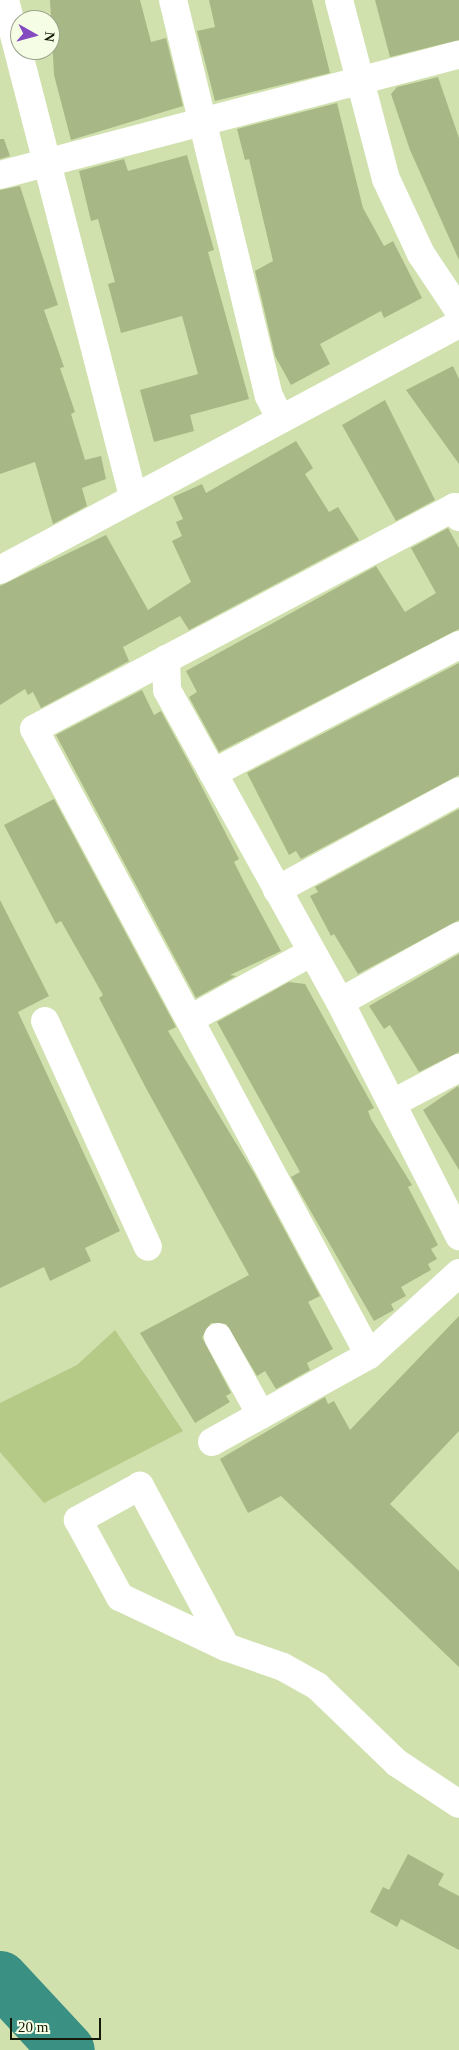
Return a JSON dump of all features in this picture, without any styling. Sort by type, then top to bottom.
[{"type":"street","points":[[5,0],[134,496]]},
{"type":"street","points":[[173,0],[270,396],[280,419]]},
{"type":"street","points":[[339,0],[358,83],[386,179],[421,254],[459,311]]},
{"type":"street","points":[[0,175],[202,121],[358,83],[459,55]]},
{"type":"street","points":[[0,570],[134,496],[459,324]]},
{"type":"street","points":[[369,1356],[192,1018],[34,729],[455,506],[459,517]]},
{"type":"street","points":[[214,773],[459,645]]},
{"type":"street","points":[[166,659],[167,690],[214,773],[310,953],[340,1002],[456,1220]]},
{"type":"street","points":[[277,890],[459,791]]},
{"type":"street","points":[[340,1002],[459,936]]},
{"type":"street","points":[[192,1018],[310,953]]},
{"type":"street","points":[[45,1020],[148,1247]]},
{"type":"street","points":[[393,1104],[459,1068]]},
{"type":"street","points":[[212,1442],[369,1356],[459,1272]]},
{"type":"street","points":[[218,1337],[261,1415]]},
{"type":"street","points":[[226,1647],[140,1486],[78,1520],[120,1598],[226,1647],[264,1659],[318,1686],[397,1763],[459,1804]]},
{"type":"green space","points":[[115,1330],[183,1431],[44,1503],[0,1452],[0,1403],[77,1365]]},
{"type":"building","points":[[50,0],[140,0],[151,42],[166,38],[183,106],[71,140],[54,75],[53,60],[60,60],[60,10],[51,10]]},
{"type":"building","points":[[209,0],[312,0],[330,73],[215,101],[197,31],[215,27]]},
{"type":"building","points":[[375,0],[459,0],[459,40],[390,57]]},
{"type":"building","points":[[438,77],[459,138],[459,260],[410,150],[391,94],[397,87]]},
{"type":"building","points":[[337,103],[363,208],[384,246],[393,241],[422,298],[384,318],[381,311],[320,344],[330,364],[291,385],[275,356],[255,271],[273,261],[249,159],[245,160],[237,129]]},
{"type":"building","points":[[0,139],[4,139],[10,156],[0,159]]},
{"type":"building","points":[[187,155],[214,250],[208,252],[249,399],[190,415],[194,431],[154,442],[140,390],[198,374],[182,316],[121,333],[108,284],[115,282],[98,219],[91,221],[79,171],[124,159],[128,171]]},
{"type":"building","points":[[20,186],[58,305],[44,310],[64,367],[60,368],[75,412],[71,414],[85,460],[101,456],[106,479],[82,488],[87,506],[53,524],[35,462],[0,474],[0,190]]},
{"type":"building","points":[[453,366],[459,379],[459,464],[406,390]]},
{"type":"building","points":[[385,400],[435,500],[396,521],[342,425]]},
{"type":"building","points":[[296,441],[313,468],[305,474],[329,512],[338,507],[359,540],[189,630],[180,616],[123,647],[129,661],[41,708],[33,692],[28,695],[25,689],[0,705],[0,586],[106,535],[148,610],[191,582],[172,541],[182,536],[176,522],[183,519],[173,497],[202,484],[206,493]]},
{"type":"building","points":[[448,528],[459,548],[459,629],[219,752],[189,697],[197,692],[186,671],[376,566],[405,612],[436,593],[411,548]]},
{"type":"building","points":[[459,663],[459,775],[301,859],[296,851],[289,855],[247,773]]},
{"type":"building","points":[[142,690],[154,715],[161,711],[193,770],[239,859],[234,862],[281,951],[230,975],[236,976],[196,998],[56,735]]},
{"type":"building","points":[[54,799],[176,1027],[168,1031],[254,1173],[320,1296],[308,1302],[333,1349],[307,1363],[310,1370],[276,1389],[265,1371],[257,1376],[226,1324],[211,1323],[202,1337],[231,1393],[226,1396],[230,1402],[195,1423],[140,1333],[249,1275],[147,1090],[99,998],[103,995],[61,921],[56,924],[4,825]]},
{"type":"building","points":[[459,809],[459,920],[358,974],[334,934],[331,936],[310,896],[318,892],[315,887]]},
{"type":"building","points":[[0,900],[49,996],[18,1012],[120,1231],[85,1248],[91,1261],[50,1281],[44,1267],[0,1288]]},
{"type":"building","points":[[459,954],[459,1052],[419,1072],[390,1025],[384,1029],[369,1006]]},
{"type":"building","points":[[289,982],[305,984],[374,1108],[368,1111],[371,1119],[412,1185],[408,1187],[438,1245],[431,1249],[437,1259],[428,1264],[431,1270],[401,1287],[406,1296],[391,1304],[394,1310],[374,1321],[291,1177],[300,1172],[217,1022]]},
{"type":"building","points":[[458,1086],[459,1088],[459,1170],[423,1110]]},
{"type":"building","points":[[459,1316],[459,1431],[390,1504],[459,1571],[459,1667],[281,1496],[248,1513],[220,1459],[325,1397],[328,1404],[334,1401],[350,1430]]},
{"type":"building","points":[[408,1854],[444,1874],[438,1885],[459,1896],[459,1950],[401,1919],[397,1927],[370,1912],[383,1887],[389,1890]]},
{"type":"waterway","points":[[0,1978],[67,2050]]}]
